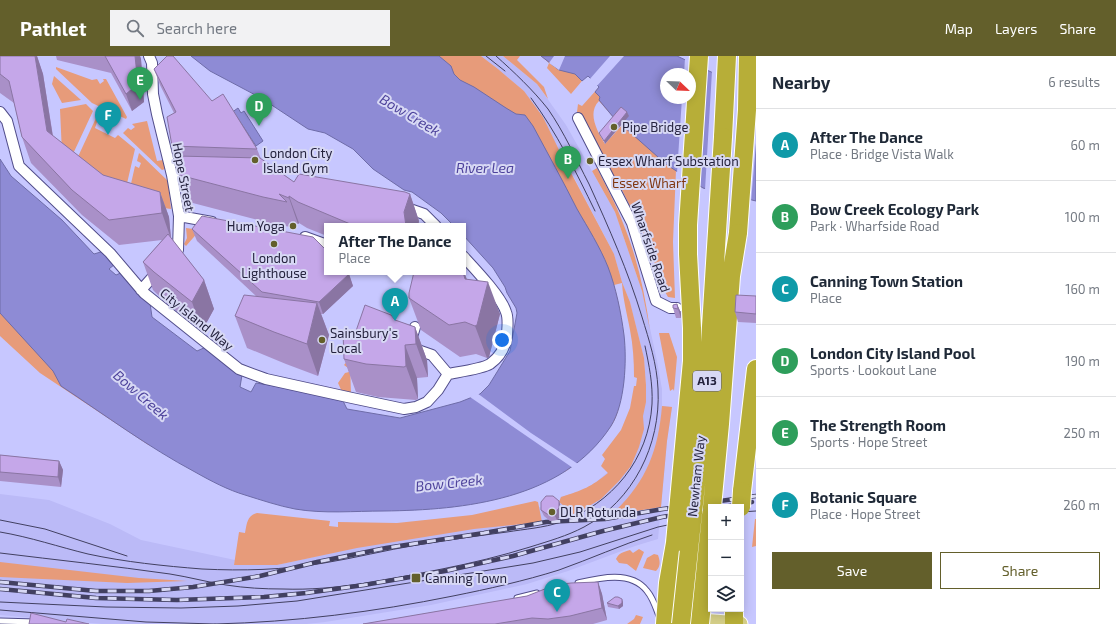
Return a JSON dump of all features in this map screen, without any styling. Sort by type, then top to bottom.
[{"type":"highway","name":"A13","points":[[664,624],[668,583],[675,543],[692,361],[688,225],[699,56]]},
{"type":"highway","name":"Newham Way","points":[[681,624],[712,329],[727,56]]},
{"type":"highway","name":"Newham Way","points":[[724,504],[732,426],[739,276],[738,232],[743,167],[748,56]]},
{"type":"highway","name":"Newham Way","points":[[712,504],[720,424],[730,276],[738,232]]},
{"type":"highway","name":"Newham Way","points":[[692,624],[716,374],[712,329]]},
{"type":"highway","points":[[741,504],[756,369]]},
{"type":"highway","name":"Newham Way","points":[[700,624],[708,540]]},
{"type":"highway","points":[[710,624],[712,612]]},
{"type":"main road","points":[[672,624],[687,620],[736,620]]},
{"type":"street","name":"Hope Street","points":[[141,290],[180,252],[179,216],[172,175],[153,94],[152,63],[149,56]]},
{"type":"street","name":"City Island Way","points":[[0,112],[8,121],[19,166],[110,253],[141,290],[239,369],[266,379],[404,409],[416,407],[427,402],[438,390],[448,374]]},
{"type":"street","name":"Wharfside Road","points":[[578,118],[632,223],[656,301],[670,308],[676,308]]},
{"type":"street","points":[[172,175],[202,174]]},
{"type":"street","points":[[395,204],[424,214],[433,223]]},
{"type":"street","points":[[179,216],[218,223]]},
{"type":"street","points":[[298,235],[324,244]]},
{"type":"street","points":[[415,327],[409,347],[432,355],[448,374],[489,364],[498,357],[506,344],[508,324],[506,312],[501,302],[466,259]]},
{"type":"lane","points":[[569,585],[613,577],[626,578],[634,581],[648,591],[664,624]]},
{"type":"lane","points":[[514,599],[541,592]]},
{"type":"lane","points":[[4,622],[38,622]]},
{"type":"shaded area","points":[[481,56],[503,56],[537,84],[566,125],[615,212],[642,291],[662,389],[662,406],[672,407],[667,441],[658,539],[527,584],[431,605],[325,622],[306,624],[102,624],[0,615],[0,494],[49,500],[110,524],[141,540],[235,560],[234,565],[277,565],[539,507],[543,508],[559,502],[561,497],[584,490],[608,472],[646,385],[644,358],[630,302],[622,282],[614,254],[564,158],[524,91]]},
{"type":"green space","points":[[385,56],[481,56],[524,91],[543,117],[614,254],[622,282],[630,302],[644,358],[646,402],[643,416],[644,429],[639,447],[631,466],[619,481],[601,499],[571,515],[559,502],[561,497],[586,488],[597,482],[608,473],[601,466],[605,459],[602,455],[621,430],[630,408],[634,386],[636,386],[637,378],[634,377],[632,341],[622,283],[614,285],[623,325],[625,352],[624,379],[618,410],[613,422],[596,445],[565,472],[607,415]]},
{"type":"green space","points":[[503,56],[520,56],[517,60],[544,87],[548,99],[537,84]]},
{"type":"green space","name":"Essex Wharf","points":[[541,56],[571,56],[756,201],[703,188],[676,170],[673,242],[675,298],[668,297],[661,285],[650,247],[622,190],[577,112],[578,104],[582,106],[599,87],[587,75],[571,94],[547,68],[549,63]],"holes":[[[599,101],[622,125],[605,144],[594,122],[595,106]]]},
{"type":"green space","points":[[56,67],[92,80],[97,79],[100,84],[104,81],[103,79],[106,79],[127,117],[126,119],[92,103],[56,69]]},
{"type":"green space","points":[[54,76],[81,100],[62,103],[52,84]]},
{"type":"green space","points":[[86,104],[93,111],[72,156],[62,153],[60,109]]},
{"type":"green space","points":[[96,118],[98,119],[95,128],[115,138],[118,135],[135,149],[125,192],[76,161]]},
{"type":"green space","points":[[147,121],[157,161],[163,160],[165,169],[162,170],[123,133],[128,128],[131,130],[135,127],[132,124]]},
{"type":"green space","points":[[139,153],[168,181],[171,209],[164,208],[165,205],[161,203],[128,197],[135,166],[139,168],[141,163],[137,161]]},
{"type":"green space","points":[[597,168],[628,236],[643,289],[650,330],[642,291],[615,212],[592,171]]},
{"type":"green space","points":[[186,228],[200,230],[186,246],[184,244],[187,238]]},
{"type":"green space","points":[[0,296],[150,446],[40,373],[0,336]]},
{"type":"green space","points":[[659,333],[669,333],[677,357],[674,391],[673,389],[670,391]]},
{"type":"green space","points":[[348,360],[350,362],[351,395],[343,394],[338,383],[345,373],[349,372],[348,368],[344,365]]},
{"type":"green space","points":[[662,406],[672,407],[667,441],[661,507],[611,515],[633,492],[648,466],[657,438]]},
{"type":"green space","points":[[535,501],[538,502],[542,522],[474,529],[357,548],[277,565],[234,565],[239,532],[245,533],[249,518],[257,513],[330,521],[329,526],[338,527],[338,522],[397,523],[472,515]]},
{"type":"green space","points":[[755,519],[756,546],[752,547]]},
{"type":"green space","points":[[639,549],[644,552],[636,571],[627,564],[619,563],[616,559],[618,555],[623,552],[630,550],[633,553]]},
{"type":"green space","points":[[654,554],[658,555],[660,563],[658,569],[656,571],[643,568],[647,558]]},
{"type":"green space","points":[[0,562],[139,578],[187,581],[127,583],[0,577]]},
{"type":"green space","points":[[636,615],[643,617],[640,624],[627,624],[634,619]]},
{"type":"water","name":"River Lea","points":[[191,56],[439,56],[451,66],[454,74],[460,80],[474,87],[516,114],[525,115],[533,126],[601,252],[611,275],[620,309],[625,345],[625,369],[622,394],[616,417],[611,426],[591,451],[567,470],[539,485],[510,496],[478,503],[446,508],[415,510],[339,512],[306,511],[264,501],[232,491],[213,482],[160,452],[61,386],[53,371],[0,313],[0,159],[11,176],[62,220],[94,254],[104,251],[115,264],[109,269],[116,275],[123,272],[150,303],[152,317],[197,351],[206,347],[242,375],[240,387],[251,392],[256,383],[293,389],[343,401],[347,409],[400,418],[460,402],[480,394],[489,385],[510,351],[517,313],[516,308],[493,268],[466,238],[466,223],[451,223],[441,213],[412,192],[404,190],[373,169],[353,149],[325,133],[308,129],[261,98],[210,71]]},
{"type":"water","points":[[541,56],[677,56],[756,93],[756,201],[703,188],[667,165],[614,118],[599,100],[600,97],[595,92],[599,87],[588,76],[582,81],[575,74],[559,70]]},
{"type":"water","points":[[238,108],[241,113],[244,111],[263,141],[256,146],[237,117],[231,113]]},
{"type":"pier","points":[[554,56],[565,56],[559,70],[549,63]]},
{"type":"pier","points":[[610,56],[624,56],[596,87],[589,80]]},
{"type":"pier","points":[[685,58],[705,67],[696,186],[677,173],[682,104],[696,104],[696,68],[684,68]]},
{"type":"pier","points":[[712,71],[756,91],[756,143],[751,202],[705,190]]},
{"type":"pier","points":[[477,393],[531,433],[578,464],[573,468],[470,397]]},
{"type":"building","points":[[0,56],[35,56],[47,131],[103,175],[160,192],[162,213],[109,220],[72,190],[22,137],[9,81],[0,74]]},
{"type":"building","points":[[105,56],[135,56],[138,84],[126,94]]},
{"type":"building","points":[[167,56],[173,56],[212,101],[223,94],[257,149],[172,146],[167,117],[176,112],[154,69]]},
{"type":"building","points":[[621,107],[627,112],[604,141],[599,133]]},
{"type":"building","points":[[177,156],[260,158],[294,182],[299,174],[410,194],[404,212],[406,223],[348,223],[298,202],[289,196],[289,198],[279,194],[287,202],[179,175]]},
{"type":"building","points":[[202,216],[313,237],[324,248],[324,275],[348,275],[319,302],[262,292],[192,229]]},
{"type":"building","points":[[168,234],[204,280],[192,302],[143,262]]},
{"type":"building","points":[[413,275],[464,275],[465,279],[488,282],[477,325],[475,326],[465,322],[449,325],[409,298]]},
{"type":"building","points":[[244,295],[317,303],[307,344],[235,316]]},
{"type":"building","points":[[736,295],[756,296],[756,314],[735,312]]},
{"type":"building","points":[[677,304],[678,309],[673,308],[673,305]]},
{"type":"building","points":[[365,305],[391,315],[395,320],[415,327],[416,344],[405,345],[406,366],[366,364],[344,359],[343,332],[356,331]]},
{"type":"building","points":[[0,455],[59,461],[58,477],[0,472]]},
{"type":"building","points":[[546,496],[553,496],[559,501],[559,508],[554,514],[547,514],[541,510],[541,502]]},
{"type":"building","points":[[598,582],[602,608],[570,616],[548,619],[532,618],[495,624],[363,624],[527,596],[555,585]]},
{"type":"building","points":[[615,597],[622,599],[622,603],[618,606],[607,603]]},
{"type":"building","points":[[31,613],[66,622],[67,619],[89,624],[29,624]]},
{"type":"tram line","points":[[486,56],[505,71]]},
{"type":"tram line","points":[[0,553],[170,574],[240,587],[276,589],[323,588],[363,584],[403,577],[519,550],[578,530],[601,516],[617,502],[630,487],[640,469],[649,450],[655,431],[658,410],[658,389],[656,370],[650,343],[637,300],[618,250],[589,184],[565,136],[542,102],[523,81],[496,56]]},
{"type":"tram line","points":[[531,98],[558,139],[595,211]]},
{"type":"tram line","points":[[0,532],[102,557],[202,569],[248,570],[278,569],[336,561],[417,545],[534,528],[561,522],[596,504],[611,491],[624,477],[635,461],[644,443],[652,404],[651,382],[645,346]]},
{"type":"tram line","points":[[744,512],[756,511]]},
{"type":"tram line","points":[[0,602],[106,607],[181,608],[238,606],[297,601],[533,563],[580,552],[658,527],[708,517]]},
{"type":"tram line","points":[[0,520],[45,529],[127,556]]},
{"type":"tram line","points":[[215,624],[275,621],[334,615],[394,607],[493,588],[559,570],[652,535]]},
{"type":"tram line","points":[[0,610],[146,622],[215,624]]},
{"type":"railway","points":[[0,582],[96,591],[149,591],[193,587],[260,576],[317,562],[386,548],[546,522],[605,519],[756,496]]},
{"type":"railway","points":[[741,504],[752,502]]},
{"type":"railway","points":[[0,589],[96,598],[177,600],[264,597],[306,593],[445,571],[513,556],[603,531],[662,517],[708,509]]},
{"type":"place","name":"The Strength Room","points":[[140,100]]},
{"type":"place","name":"London City Island Pool","points":[[259,126]]},
{"type":"place","name":"Pipe Bridge","points":[[614,127]]},
{"type":"place","name":"Botanic Square","points":[[108,135]]},
{"type":"place","name":"London City Island Gym","points":[[255,160]]},
{"type":"place","name":"Essex Wharf Substation","points":[[590,161]]},
{"type":"place","name":"Bow Creek Ecology Park","points":[[568,179]]},
{"type":"place","name":"Hum Yoga","points":[[293,226]]},
{"type":"place","name":"London Lighthouse","points":[[274,244]]},
{"type":"place","name":"After The Dance","points":[[395,321]]},
{"type":"place","name":"Sainsbury's Local","points":[[322,340]]},
{"type":"place","name":"DLR Rotunda","points":[[552,512]]},
{"type":"place","name":"Canning Town","points":[[416,578]]},
{"type":"place","name":"Canning Town Station","points":[[557,612]]},
{"type":"water label","name":"Bow Creek","points":[[410,115]]},
{"type":"water label","name":"Bow Creek","points":[[141,395]]},
{"type":"water label","name":"Bow Creek","points":[[449,483]]}]
